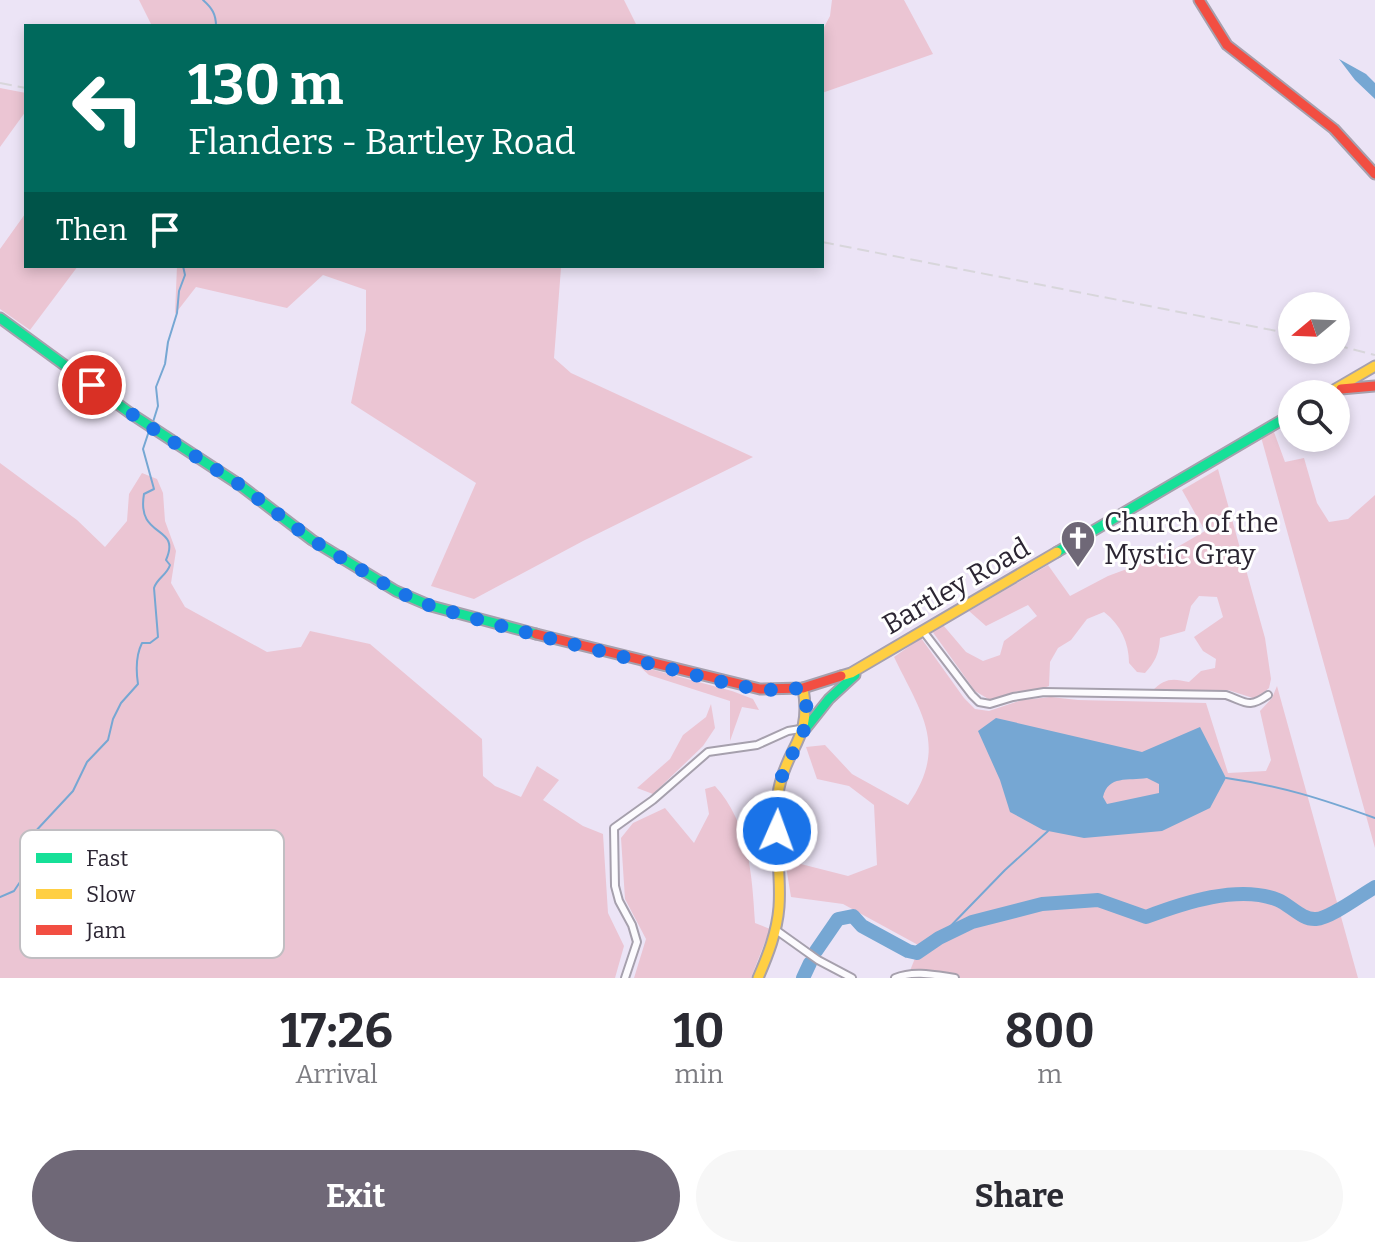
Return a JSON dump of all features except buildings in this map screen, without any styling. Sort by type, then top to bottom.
[{"type":"main road","points":[[1199,0],[1227,45],[1334,129],[1375,174]]},
{"type":"main road","name":"Bartley Road","points":[[0,318],[130,413],[240,485],[312,540],[396,591],[431,606],[501,626],[738,686],[772,690],[803,688],[839,679],[863,667],[1278,422]]},
{"type":"main road","points":[[1350,382],[1372,371]]},
{"type":"main road","points":[[1350,388],[1375,386]]},
{"type":"main road","points":[[758,978],[776,930],[779,900],[778,790],[785,769],[806,728],[829,699],[863,667]]},
{"type":"main road","points":[[803,688],[806,728]]},
{"type":"street","points":[[923,631],[979,702],[990,704],[1044,692],[1226,695],[1253,704],[1268,695]]},
{"type":"street","points":[[625,978],[637,942],[615,886],[614,828],[664,792],[708,752],[757,745],[788,731],[806,728]]},
{"type":"street","points":[[776,930],[818,960],[852,978]]},
{"type":"street","points":[[895,978],[906,973],[955,978]]},
{"type":"shaded area","points":[[139,0],[624,0],[636,24],[151,24]]},
{"type":"shaded area","points":[[832,0],[904,0],[933,54],[824,92],[824,27],[830,16]]},
{"type":"shaded area","points":[[0,88],[24,93],[24,114],[0,147]]},
{"type":"shaded area","points":[[24,215],[24,268],[76,268],[30,330],[0,309],[0,249]]},
{"type":"shaded area","points":[[177,268],[561,268],[554,358],[571,373],[753,457],[474,599],[431,586],[476,483],[351,403],[366,330],[366,290],[323,275],[287,308],[196,287],[175,314]]},
{"type":"shaded area","points":[[1274,432],[1278,452],[1281,452],[1285,462],[1304,458],[1317,503],[1329,522],[1348,519],[1375,495],[1375,848],[1261,437]]},
{"type":"shaded area","points":[[0,463],[77,520],[105,547],[127,521],[129,494],[142,473],[157,479],[163,493],[165,521],[176,551],[171,583],[185,607],[267,652],[301,647],[310,631],[370,644],[482,739],[483,776],[495,786],[521,797],[537,766],[559,780],[543,800],[583,826],[603,834],[608,913],[624,946],[615,978],[0,978]]},
{"type":"shaded area","points":[[1218,469],[1265,638],[1271,679],[1269,688],[1256,699],[1228,690],[1152,691],[1165,681],[1189,682],[1201,671],[1215,668],[1216,659],[1203,651],[1194,637],[1223,617],[1217,597],[1199,596],[1191,606],[1185,631],[1160,638],[1156,657],[1145,673],[1137,672],[1129,663],[1123,635],[1104,612],[1087,619],[1071,640],[1058,648],[1050,662],[1049,686],[990,700],[975,691],[932,631],[943,625],[966,652],[983,661],[1000,655],[1004,641],[1037,616],[1028,605],[986,626],[969,611],[1048,565],[1070,596],[1108,576],[1162,556],[1205,531],[1182,490]]},
{"type":"shaded area","points":[[921,638],[975,709],[989,711],[1022,700],[1051,697],[1206,703],[1228,773],[1266,771],[1271,760],[1260,711],[1272,698],[1277,686],[1358,978],[907,978],[920,946],[843,904],[791,897],[785,860],[848,876],[877,865],[874,805],[849,786],[817,779],[806,747],[825,745],[852,774],[908,805],[920,784],[929,747],[926,730],[894,657]]},
{"type":"shaded area","points":[[639,666],[732,691],[753,699],[759,710],[742,707],[730,741],[730,701],[649,675]]},
{"type":"shaded area","points":[[711,704],[715,728],[703,746],[653,794],[637,788],[670,759],[683,735],[706,717]]},
{"type":"shaded area","points":[[715,786],[735,816],[747,850],[755,923],[770,929],[751,978],[634,978],[646,939],[625,899],[621,838],[633,823],[665,808],[694,843],[709,814],[705,789]]},
{"type":"water","points":[[1339,59],[1366,74],[1375,83],[1375,99],[1355,80]]},
{"type":"water","points":[[996,718],[1142,752],[1200,727],[1226,778],[1210,808],[1162,831],[1084,838],[1043,830],[1010,812],[1000,780],[978,731]],"holes":[[[1147,778],[1159,784],[1159,793],[1107,804],[1103,797],[1109,785],[1120,780]]]},
{"type":"waterway","points":[[203,0],[213,12],[216,24]]},
{"type":"waterway","points":[[153,422],[158,406],[156,387],[177,313],[179,291],[185,275],[183,268]]},
{"type":"waterway","points":[[37,830],[73,791],[87,762],[108,740],[121,703],[138,684],[137,663],[142,643],[150,643],[158,637],[154,588],[170,565],[166,560],[168,541],[146,519],[143,509],[144,494],[154,489],[143,449],[149,431]]},
{"type":"waterway","points":[[1226,778],[1302,794],[1375,818]]},
{"type":"waterway","points":[[939,938],[1048,831]]},
{"type":"waterway","points":[[0,897],[14,891],[20,882]]},
{"type":"waterway","points":[[816,951],[838,919],[853,916],[862,926],[917,953],[972,922],[1042,904],[1098,900],[1146,917],[1211,897],[1246,894],[1278,900],[1301,915],[1316,919],[1338,911],[1375,887]]},
{"type":"waterway","points":[[803,978],[810,963]]},
{"type":"railway","points":[[0,83],[24,88]]},
{"type":"railway","points":[[824,242],[1278,331]]},
{"type":"railway","points":[[1350,349],[1375,355]]},
{"type":"traffic: fast","points":[[0,318],[130,413],[240,485],[312,540],[396,591],[431,606],[536,634]]},
{"type":"traffic: fast","points":[[1057,552],[1278,422]]},
{"type":"traffic: fast","points":[[806,728],[829,699],[855,675]]},
{"type":"traffic: slow","points":[[1350,381],[1375,366]]},
{"type":"traffic: slow","points":[[841,676],[1057,552]]},
{"type":"traffic: slow","points":[[758,978],[772,943],[778,916],[777,803],[783,773],[802,731],[803,688]]},
{"type":"traffic: jam","points":[[1199,0],[1227,45],[1334,129],[1375,174]]},
{"type":"traffic: jam","points":[[1350,388],[1375,386]]},
{"type":"traffic: jam","points":[[536,634],[760,689],[803,688],[841,676]]},
{"type":"place","name":"Church of the Mystic Gray","points":[[1078,569]]},
{"type":"route","points":[[92,385],[240,485],[337,557],[423,603],[738,686],[772,690],[803,688],[807,724],[778,790],[777,831]]}]
